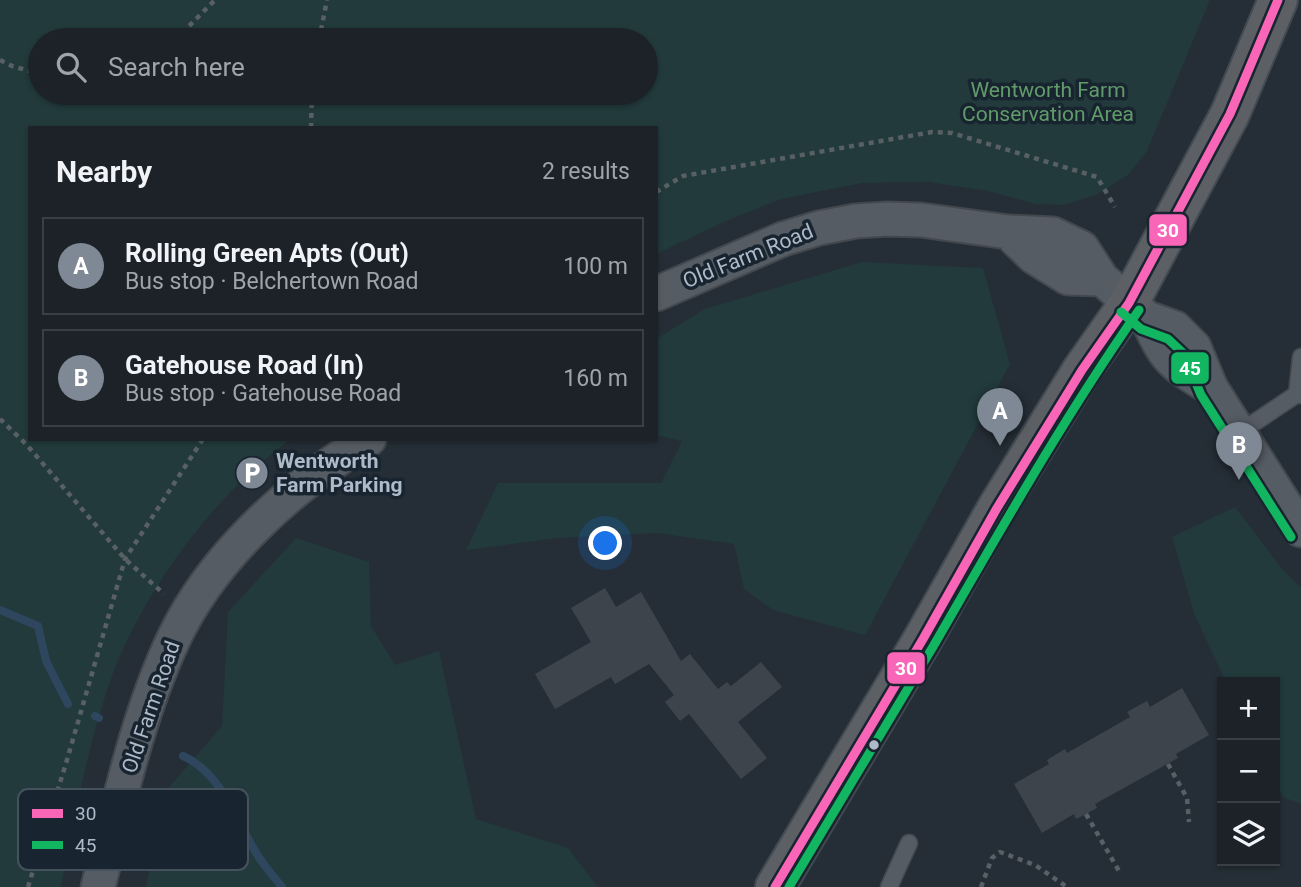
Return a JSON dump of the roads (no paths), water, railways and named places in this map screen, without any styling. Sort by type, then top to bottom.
[{"type":"highway","points":[[775,887],[923,639],[997,508],[1126,300],[1230,114],[1278,0]]},
{"type":"street","name":"Old Farm Road","points":[[658,293],[765,246],[804,232],[830,225],[898,219],[1008,232],[1034,257],[1068,278],[1126,300]]},
{"type":"street","points":[[1126,300],[1176,367],[1211,388],[1301,530]]},
{"type":"street","name":"Old Farm Road","points":[[122,789],[162,665],[187,614],[223,563],[274,509],[323,469],[366,441]]},
{"type":"lane","points":[[1239,433],[1299,394],[1301,357]]},
{"type":"lane","points":[[889,887],[909,843]]},
{"type":"waterway","points":[[0,610],[38,626],[46,661],[68,704]]},
{"type":"waterway","points":[[95,716],[99,718]]},
{"type":"waterway","points":[[183,756],[209,774],[221,789]]},
{"type":"waterway","points":[[248,838],[282,887]]},
{"type":"place","name":"Rolling Green Apts (Out)","points":[[1000,446]]},
{"type":"place","name":"Wentworth Farm Parking","points":[[252,473]]},
{"type":"place","name":"Gatehouse Road (In)","points":[[1239,480]]},
{"type":"park label","name":"Wentworth Farm Conservation Area","points":[[1048,102]]}]
